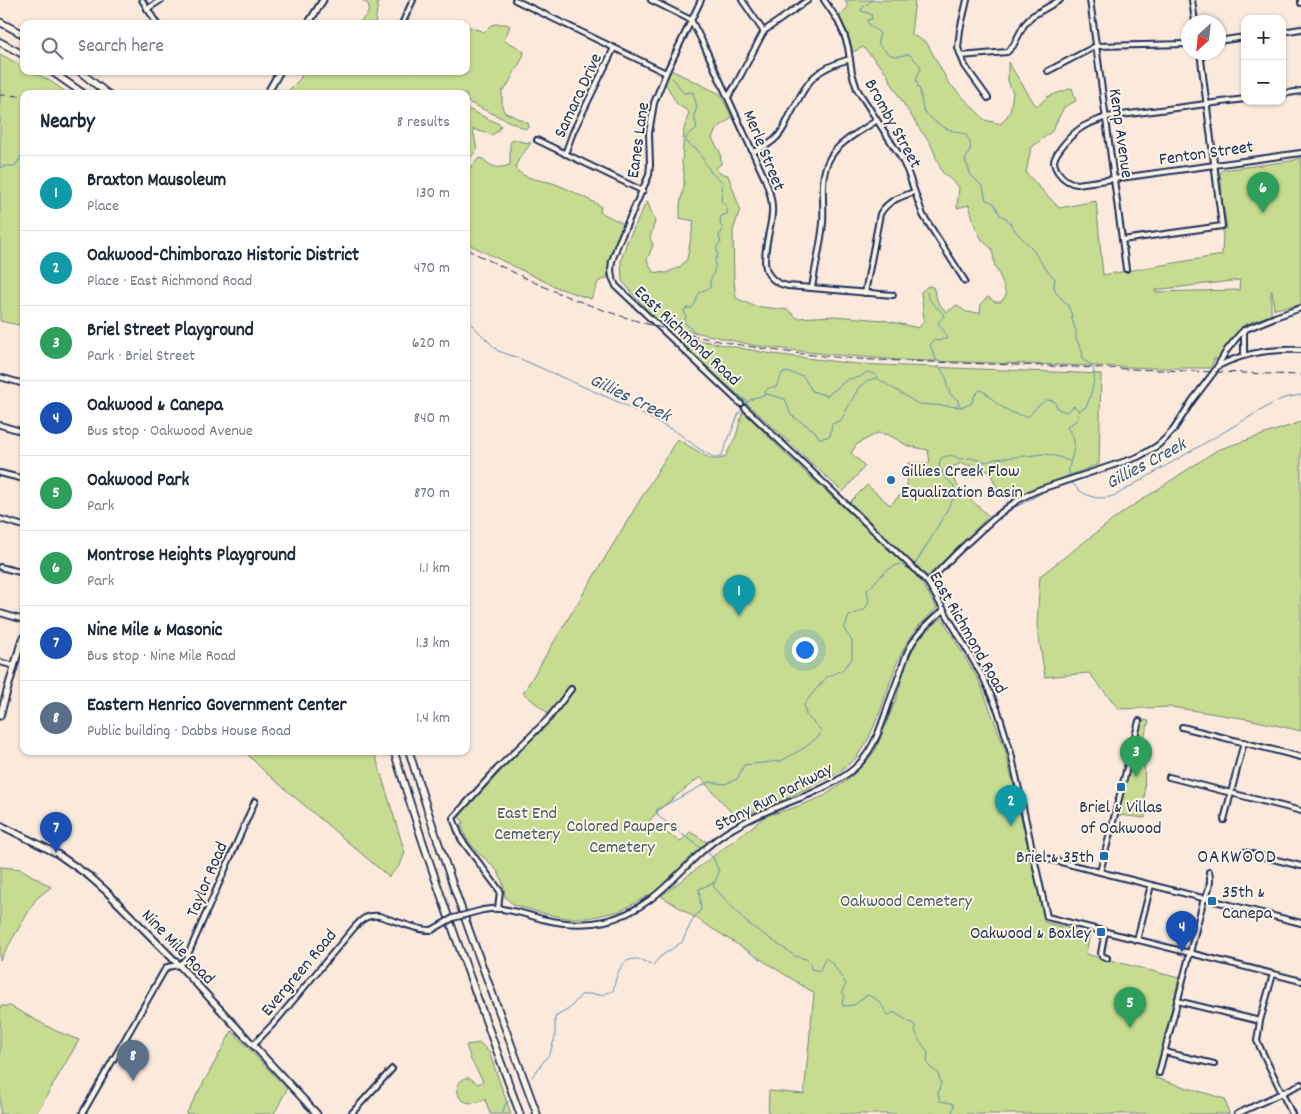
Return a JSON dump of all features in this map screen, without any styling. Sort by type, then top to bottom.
[{"type":"highway","points":[[0,22],[20,33]]},
{"type":"highway","points":[[0,42],[20,53]]},
{"type":"highway","points":[[57,75],[79,90]]},
{"type":"highway","points":[[84,75],[103,90]]},
{"type":"highway","points":[[395,755],[452,929],[520,1114]]},
{"type":"highway","points":[[411,755],[433,828],[463,914],[537,1114]]},
{"type":"main road","points":[[310,20],[323,0]]},
{"type":"main road","points":[[269,90],[278,75]]},
{"type":"main road","points":[[1,711],[20,649]]},
{"type":"main road","name":"Nine Mile Road","points":[[0,825],[50,850],[89,876],[112,896],[179,965],[317,1114]]},
{"type":"street","points":[[142,0],[154,20]]},
{"type":"street","points":[[147,9],[161,0]]},
{"type":"street","points":[[404,20],[413,0]]},
{"type":"street","points":[[515,0],[666,73]]},
{"type":"street","points":[[651,0],[691,20]]},
{"type":"street","name":"Eanes Lane","points":[[616,286],[612,277],[612,260],[650,172],[649,142],[654,103],[666,73],[701,0]]},
{"type":"street","points":[[742,0],[764,32]]},
{"type":"street","points":[[728,97],[764,32],[808,0]]},
{"type":"street","name":"Bromby Street","points":[[824,0],[837,19],[844,34],[856,86],[900,156],[923,215],[965,281]]},
{"type":"street","points":[[967,0],[958,48],[965,66],[988,98]]},
{"type":"street","points":[[961,56],[1009,51],[1024,25],[1032,16],[1060,0]]},
{"type":"street","name":"Kemp Avenue","points":[[1090,0],[1126,269]]},
{"type":"street","points":[[1192,0],[1194,15]]},
{"type":"street","name":"Merle Street","points":[[691,20],[702,40],[767,184],[772,202],[771,221],[764,257],[767,272],[772,279],[781,284],[893,295]]},
{"type":"street","points":[[1286,31],[1301,29]]},
{"type":"street","points":[[1226,40],[1241,38]]},
{"type":"street","points":[[1048,71],[1096,46],[1181,44]]},
{"type":"street","name":"Samara Drive","points":[[565,154],[572,132],[614,48]]},
{"type":"street","points":[[753,152],[772,142],[779,135],[806,86],[816,74],[829,66],[850,59]]},
{"type":"street","points":[[1122,240],[1222,226],[1201,60]]},
{"type":"street","points":[[1286,93],[1301,91]]},
{"type":"street","points":[[1106,118],[1241,100]]},
{"type":"street","name":"Fenton Street","points":[[1106,118],[1079,130],[1064,144],[1054,164],[1066,181],[1072,183],[1301,154]]},
{"type":"street","points":[[812,288],[821,240],[823,177],[827,164],[833,153],[842,144],[877,120]]},
{"type":"street","points":[[537,140],[643,191]]},
{"type":"street","points":[[865,293],[880,214],[891,201],[914,192]]},
{"type":"street","name":"East Richmond Road","points":[[616,286],[741,404]]},
{"type":"street","points":[[928,583],[951,558],[1007,507],[1031,493],[1138,457],[1157,446],[1174,429],[1227,350],[1244,330],[1301,308]]},
{"type":"street","points":[[1244,330],[1244,355]]},
{"type":"street","points":[[1218,366],[1244,355],[1268,351],[1301,350]]},
{"type":"street","points":[[0,377],[20,383]]},
{"type":"street","name":"East Richmond Road","points":[[746,408],[928,583],[984,679],[998,711],[1011,753],[1047,917],[1106,932]]},
{"type":"street","points":[[0,425],[20,431]]},
{"type":"street","points":[[0,472],[20,478]]},
{"type":"street","points":[[0,519],[20,525]]},
{"type":"street","points":[[0,567],[20,572]]},
{"type":"street","name":"Stony Run Parkway","points":[[365,917],[374,915],[417,928],[432,930],[466,913],[498,909],[566,924],[586,924],[619,917],[642,906],[657,895],[705,849],[737,826],[821,789],[841,778],[859,764],[874,741],[910,646],[922,629],[944,610]]},
{"type":"street","points":[[0,613],[20,619]]},
{"type":"street","points":[[0,662],[14,666]]},
{"type":"street","points":[[498,909],[500,891],[461,839],[453,818],[497,769],[550,718],[571,689]]},
{"type":"street","points":[[1100,872],[1139,721]]},
{"type":"street","points":[[1182,727],[1301,757]]},
{"type":"street","points":[[1224,820],[1244,742]]},
{"type":"street","points":[[1169,777],[1301,811]]},
{"type":"street","name":"Taylor Road","points":[[179,965],[186,959],[255,801]]},
{"type":"street","points":[[1244,852],[1301,866]]},
{"type":"street","points":[[1033,855],[1301,923]]},
{"type":"street","points":[[1160,1073],[1177,1001],[1205,899],[1210,878],[1209,872]]},
{"type":"street","points":[[1137,940],[1151,885]]},
{"type":"street","name":"Evergreen Road","points":[[253,1045],[276,1021],[365,917]]},
{"type":"street","points":[[1108,958],[1102,956],[1101,953],[1106,932],[1301,981]]},
{"type":"street","points":[[82,1114],[167,967],[179,965]]},
{"type":"street","points":[[1273,974],[1257,1041],[1292,1114]]},
{"type":"street","points":[[1177,1001],[1260,1022]]},
{"type":"street","points":[[1165,1052],[1214,1064]]},
{"type":"street","points":[[351,1114],[392,1069]]},
{"type":"street","points":[[1237,1114],[1301,1084]]},
{"type":"green space","points":[[362,0],[378,2],[376,20],[362,20],[368,13],[369,5]]},
{"type":"green space","points":[[845,0],[915,0],[911,34],[927,43],[948,82],[985,120],[1001,124],[1010,112],[1013,93],[1008,81],[1008,62],[1036,106],[1047,97],[1072,88],[1076,101],[1064,107],[1052,131],[1031,148],[1026,173],[1059,208],[1096,201],[1103,275],[1222,255],[1223,229],[1227,228],[1221,196],[1220,172],[1222,170],[1301,158],[1301,305],[1274,309],[1271,291],[1271,315],[1243,326],[1220,359],[1213,359],[1211,368],[898,360],[757,346],[659,324],[622,281],[621,260],[627,242],[647,201],[655,221],[650,238],[653,245],[647,260],[653,272],[666,273],[680,267],[687,259],[694,221],[680,218],[680,204],[684,186],[682,163],[684,129],[689,112],[677,104],[665,83],[671,70],[720,94],[732,117],[716,130],[712,138],[720,152],[721,164],[716,168],[719,173],[728,175],[740,209],[733,231],[736,298],[754,306],[788,310],[797,318],[834,316],[883,320],[919,328],[924,320],[921,292],[928,286],[933,287],[938,302],[946,312],[956,305],[966,312],[980,313],[981,303],[988,297],[995,302],[1001,302],[1006,295],[995,266],[992,249],[982,240],[975,226],[969,205],[957,208],[959,187],[942,172],[930,142],[900,98],[885,71],[863,47],[853,52],[846,29],[838,17],[848,7]],"holes":[[[1240,280],[1239,290],[1155,292],[1155,290]]]},
{"type":"green space","points":[[506,24],[510,26],[504,41],[524,52],[506,88],[502,91],[502,106],[504,112],[528,123],[529,127],[525,129],[470,103],[470,90],[289,90],[302,75],[470,75],[470,27],[484,32],[491,25]]},
{"type":"green space","points":[[0,54],[20,65],[20,75],[41,76],[63,90],[20,90],[20,325],[0,321]]},
{"type":"green space","points":[[470,110],[501,125],[498,131],[492,135],[473,129],[477,150],[470,158]]},
{"type":"green space","points":[[513,139],[531,143],[515,168],[519,172],[529,178],[553,183],[575,192],[601,206],[600,212],[624,224],[611,255],[607,278],[599,281],[591,299],[558,288],[470,245],[470,167],[479,158],[495,167],[510,165],[510,143]]},
{"type":"green space","points":[[676,338],[687,338],[772,354],[856,364],[1101,374],[1099,464],[1013,497],[996,486],[990,472],[962,463],[948,469],[961,491],[989,516],[928,576],[850,502],[867,485],[890,505],[907,488],[908,463],[930,463],[928,450],[908,446],[889,435],[878,433],[857,444],[851,453],[865,466],[843,492]]},
{"type":"green space","points":[[743,411],[792,460],[912,571],[922,583],[937,608],[915,630],[907,642],[896,665],[868,740],[856,758],[835,775],[783,800],[737,819],[700,777],[661,808],[649,821],[680,842],[690,832],[707,842],[655,892],[620,911],[588,918],[567,918],[514,905],[505,897],[504,886],[497,871],[468,840],[461,824],[464,822],[458,816],[552,718],[523,693],[677,439],[711,459],[725,457],[736,436]]},
{"type":"green space","points":[[1301,422],[1301,731],[1248,719],[1171,707],[1119,709],[1089,673],[1045,677],[1037,625],[1040,576],[1122,513],[1217,450]]},
{"type":"green space","name":"Oakwood Cemetery","points":[[942,618],[980,683],[1005,749],[1044,922],[1090,934],[1086,954],[1179,978],[1155,1078],[1225,1099],[1229,1114],[768,1114],[769,1091],[804,1094],[814,993],[661,896],[766,816],[824,796],[849,779],[875,751],[897,697],[910,646]]},
{"type":"green space","points":[[1142,720],[1149,721],[1144,738],[1145,818],[1118,815]]},
{"type":"green space","points":[[248,755],[375,755],[405,853],[400,865],[389,877],[265,772]]},
{"type":"green space","points":[[0,867],[21,869],[51,887],[36,899],[0,960]]},
{"type":"green space","points":[[0,1006],[10,1006],[56,1031],[79,1040],[36,1114],[0,1114]]},
{"type":"green space","points":[[232,1031],[287,1089],[274,1114],[186,1114]]},
{"type":"green space","points":[[480,1043],[489,1052],[511,1114],[490,1114],[485,1099],[469,1103],[464,1102],[459,1095],[458,1083],[465,1078],[470,1078],[478,1084],[483,1081],[471,1060],[466,1045]]},
{"type":"waterway","points":[[872,0],[861,11],[871,14],[872,19],[867,20],[869,25],[880,33],[879,45],[892,55],[909,54],[920,65],[921,69],[916,80],[921,93],[924,111],[942,126],[965,134],[971,147],[965,160],[971,175],[983,187],[986,200],[994,203],[1000,215],[1006,218],[1031,247],[1044,267],[1055,279],[1056,293],[1067,304],[1072,315],[1076,339],[1082,351],[1083,360],[1091,365],[1094,372],[1093,388],[1088,403],[1086,407],[1079,411]]},
{"type":"waterway","points":[[672,78],[684,93],[693,92],[697,107],[694,115],[697,129],[686,137],[686,142],[691,147],[696,148],[712,174],[723,182],[721,201],[727,210],[727,214],[721,216],[720,223],[723,230],[719,236],[721,243],[717,246],[718,254],[710,281],[710,288],[700,292],[692,308],[684,310],[686,318],[684,320],[694,333]]},
{"type":"waterway","name":"Gillies Creek","points":[[0,168],[15,166],[20,158]]},
{"type":"waterway","points":[[927,292],[929,299],[944,316],[938,323],[947,336],[946,339],[940,341],[933,340],[930,345],[937,361]]},
{"type":"waterway","name":"Gillies Creek","points":[[470,323],[498,351],[516,357],[625,405],[678,433],[713,457],[721,457],[739,413],[746,403],[754,398],[767,394],[785,399],[791,415],[815,431],[819,438],[823,438],[830,436],[832,424],[841,420],[859,387],[868,380],[877,378],[918,404],[962,407],[971,404],[975,395],[980,390],[1002,407],[1021,416],[1029,416],[1046,400],[1054,401],[1058,409],[1066,412],[1074,406],[1079,411],[1077,420],[1067,427],[1074,441],[1069,469],[1070,478],[1072,483],[1085,494],[1105,498],[1116,495],[1275,402],[1284,398],[1301,395]]},
{"type":"waterway","points":[[693,340],[689,351],[720,381],[748,402]]},
{"type":"waterway","points":[[939,366],[947,379],[947,387],[950,394],[958,400],[958,404],[961,406]]},
{"type":"waterway","name":"Gillies Creek","points":[[764,394],[769,388],[776,387],[783,372],[803,376],[812,391],[827,396],[848,379],[860,377],[867,372],[877,377]]},
{"type":"waterway","points":[[532,1077],[550,1053],[555,1037],[555,1017],[569,1009],[581,995],[601,995],[613,991],[619,970],[626,962],[637,959],[653,965],[660,957],[682,942],[693,919],[701,910],[699,889],[715,882],[719,872],[713,857],[658,816],[656,810],[709,782],[725,784],[737,779],[744,765],[781,761],[804,748],[819,736],[821,730],[806,715],[804,705],[827,677],[842,670],[852,659],[852,641],[844,629],[849,616],[864,610],[869,602],[867,590],[886,572],[900,564],[907,568],[915,564],[953,499],[954,486],[944,476],[939,465],[941,458],[954,456],[959,459],[971,458],[986,462],[995,459],[1045,454],[1069,461]]},
{"type":"waterway","points":[[1062,486],[1073,483]]},
{"type":"waterway","points":[[1005,515],[1012,509],[1042,493]]},
{"type":"waterway","points":[[714,883],[713,886],[746,922],[795,956],[806,959],[810,962],[811,969],[819,971],[826,958],[833,964],[846,984],[842,992],[845,996],[842,1002],[843,1006],[854,1005],[867,995],[879,1001],[886,1014],[890,1015],[893,1012],[915,1025],[918,1036],[928,1053],[928,1065],[938,1073],[941,1083],[938,1094],[940,1101],[954,1105],[952,1112],[956,1114]]},
{"type":"waterway","points":[[502,1114],[505,1105],[509,1101]]},
{"type":"railway","points":[[0,95],[20,96]]},
{"type":"railway","points":[[470,251],[554,291],[619,315],[690,335],[763,349],[874,360],[1301,375]]},
{"type":"place","name":"Montrose Heights Playground","points":[[1263,213]]},
{"type":"place","name":"Gillies Creek Flow Equalization Basin","points":[[891,480]]},
{"type":"place","name":"Braxton Mausoleum","points":[[739,616]]},
{"type":"place","name":"Briel Street Playground","points":[[1136,777]]},
{"type":"place","name":"Briel & Villas of Oakwood","points":[[1121,787]]},
{"type":"place","name":"Oakwood-Chimborazo Historic District","points":[[1011,826]]},
{"type":"place","name":"Nine Mile & Masonic","points":[[56,853]]},
{"type":"place","name":"Briel & 35th","points":[[1104,856]]},
{"type":"place","name":"35th & Canepa","points":[[1212,901]]},
{"type":"place","name":"Oakwood & Boxley","points":[[1101,932]]},
{"type":"place","name":"Oakwood & Canepa","points":[[1182,952]]},
{"type":"place","name":"Oakwood Park","points":[[1130,1028]]},
{"type":"place","name":"Eastern Henrico Government Center","points":[[133,1081]]},
{"type":"district","name":"OAKWOOD","points":[[1237,855]]},
{"type":"park label","name":"East End Cemetery","points":[[527,822]]},
{"type":"park label","name":"Colored Paupers Cemetery","points":[[622,835]]}]
